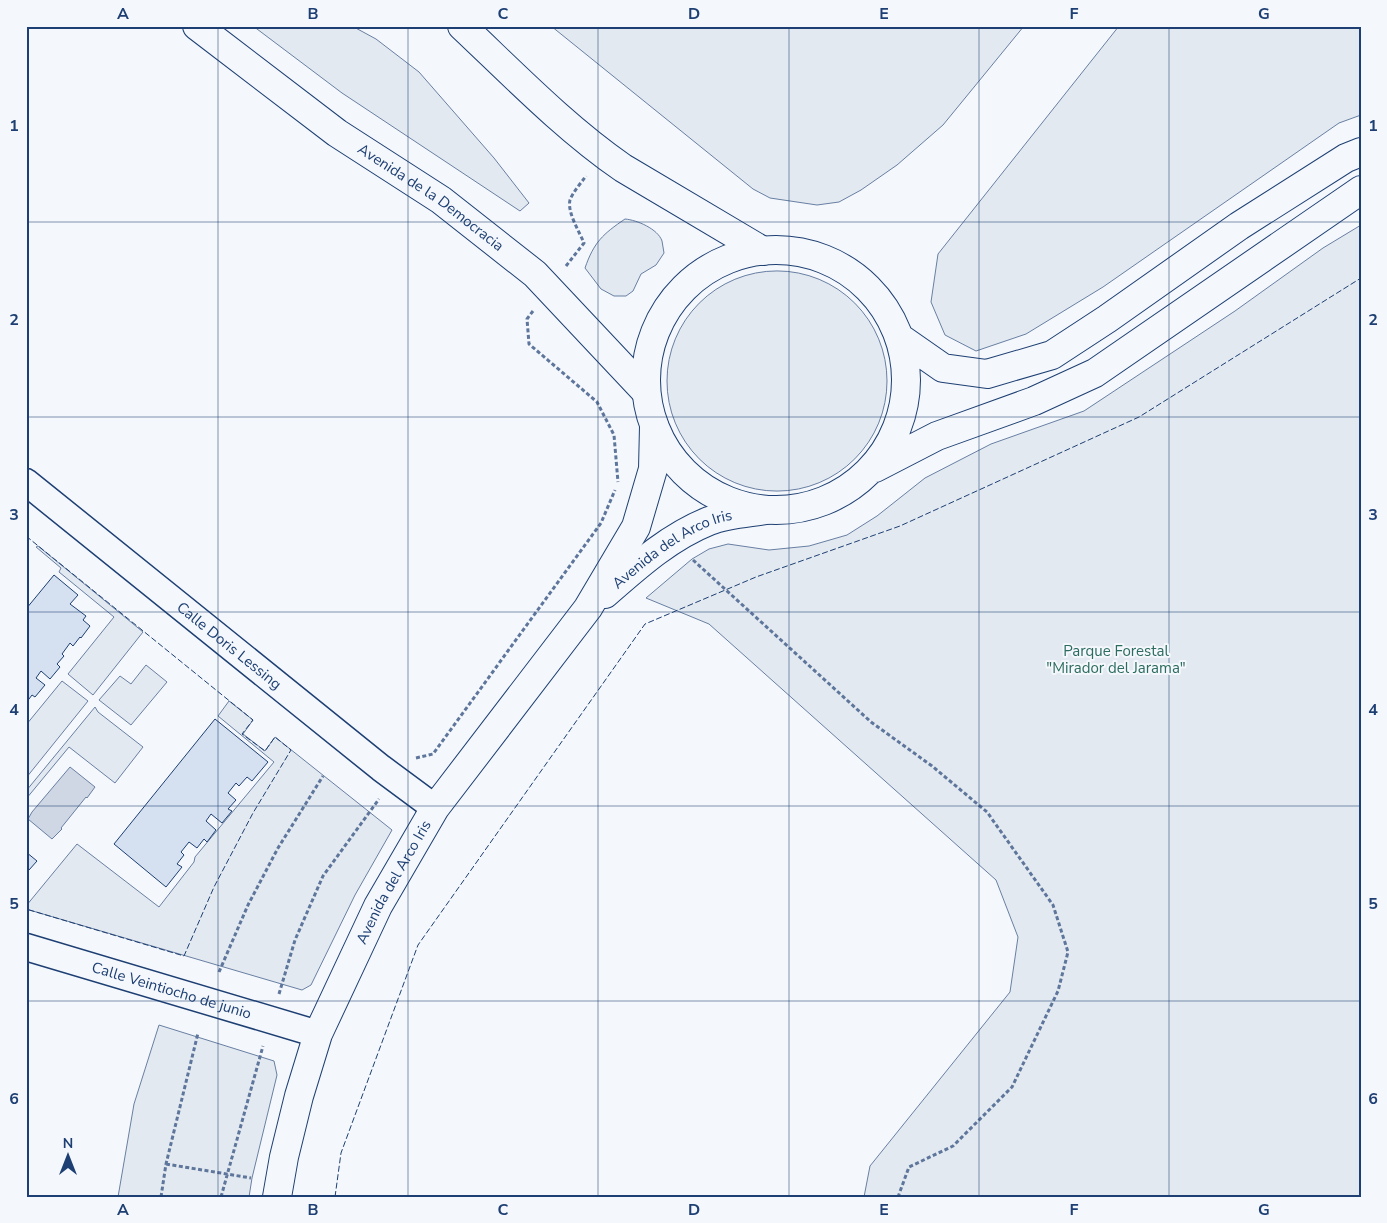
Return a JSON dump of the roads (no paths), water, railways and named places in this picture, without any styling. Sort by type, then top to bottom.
[{"type":"street","name":"Avenida de la Democracia","points":[[197,26],[337,133],[441,200],[535,274],[646,392]]},
{"type":"street","points":[[462,26],[602,154],[763,251]]},
{"type":"street","points":[[900,338],[944,368],[987,374],[1052,355],[1239,226],[1346,158],[1361,152]]},
{"type":"street","points":[[869,471],[890,443],[903,409],[906,373],[900,338],[888,313],[872,291],[841,265],[803,253],[763,251],[723,261],[689,283],[664,314],[649,351],[646,392],[654,426],[671,457],[696,483],[729,501],[766,510],[803,507],[839,494],[869,471],[936,436],[1034,401],[1095,373],[1361,190]]},
{"type":"street","name":"Avenida del Arco Iris","points":[[268,1188],[284,1157],[299,1096],[318,1034],[378,906],[435,808],[588,608],[636,527],[653,470],[654,426]]},
{"type":"street","name":"Calle Doris Lessing","points":[[26,482],[395,779],[435,808]]},
{"type":"street","name":"Avenida del Arco Iris","points":[[588,608],[635,568],[681,534],[711,520],[766,510]]},
{"type":"street","name":"Calle Veintiocho de junio","points":[[26,947],[318,1034]]},
{"type":"park label","name":"Parque Forestal \"Mirador del Jarama\"","points":[[1116,660]]}]
